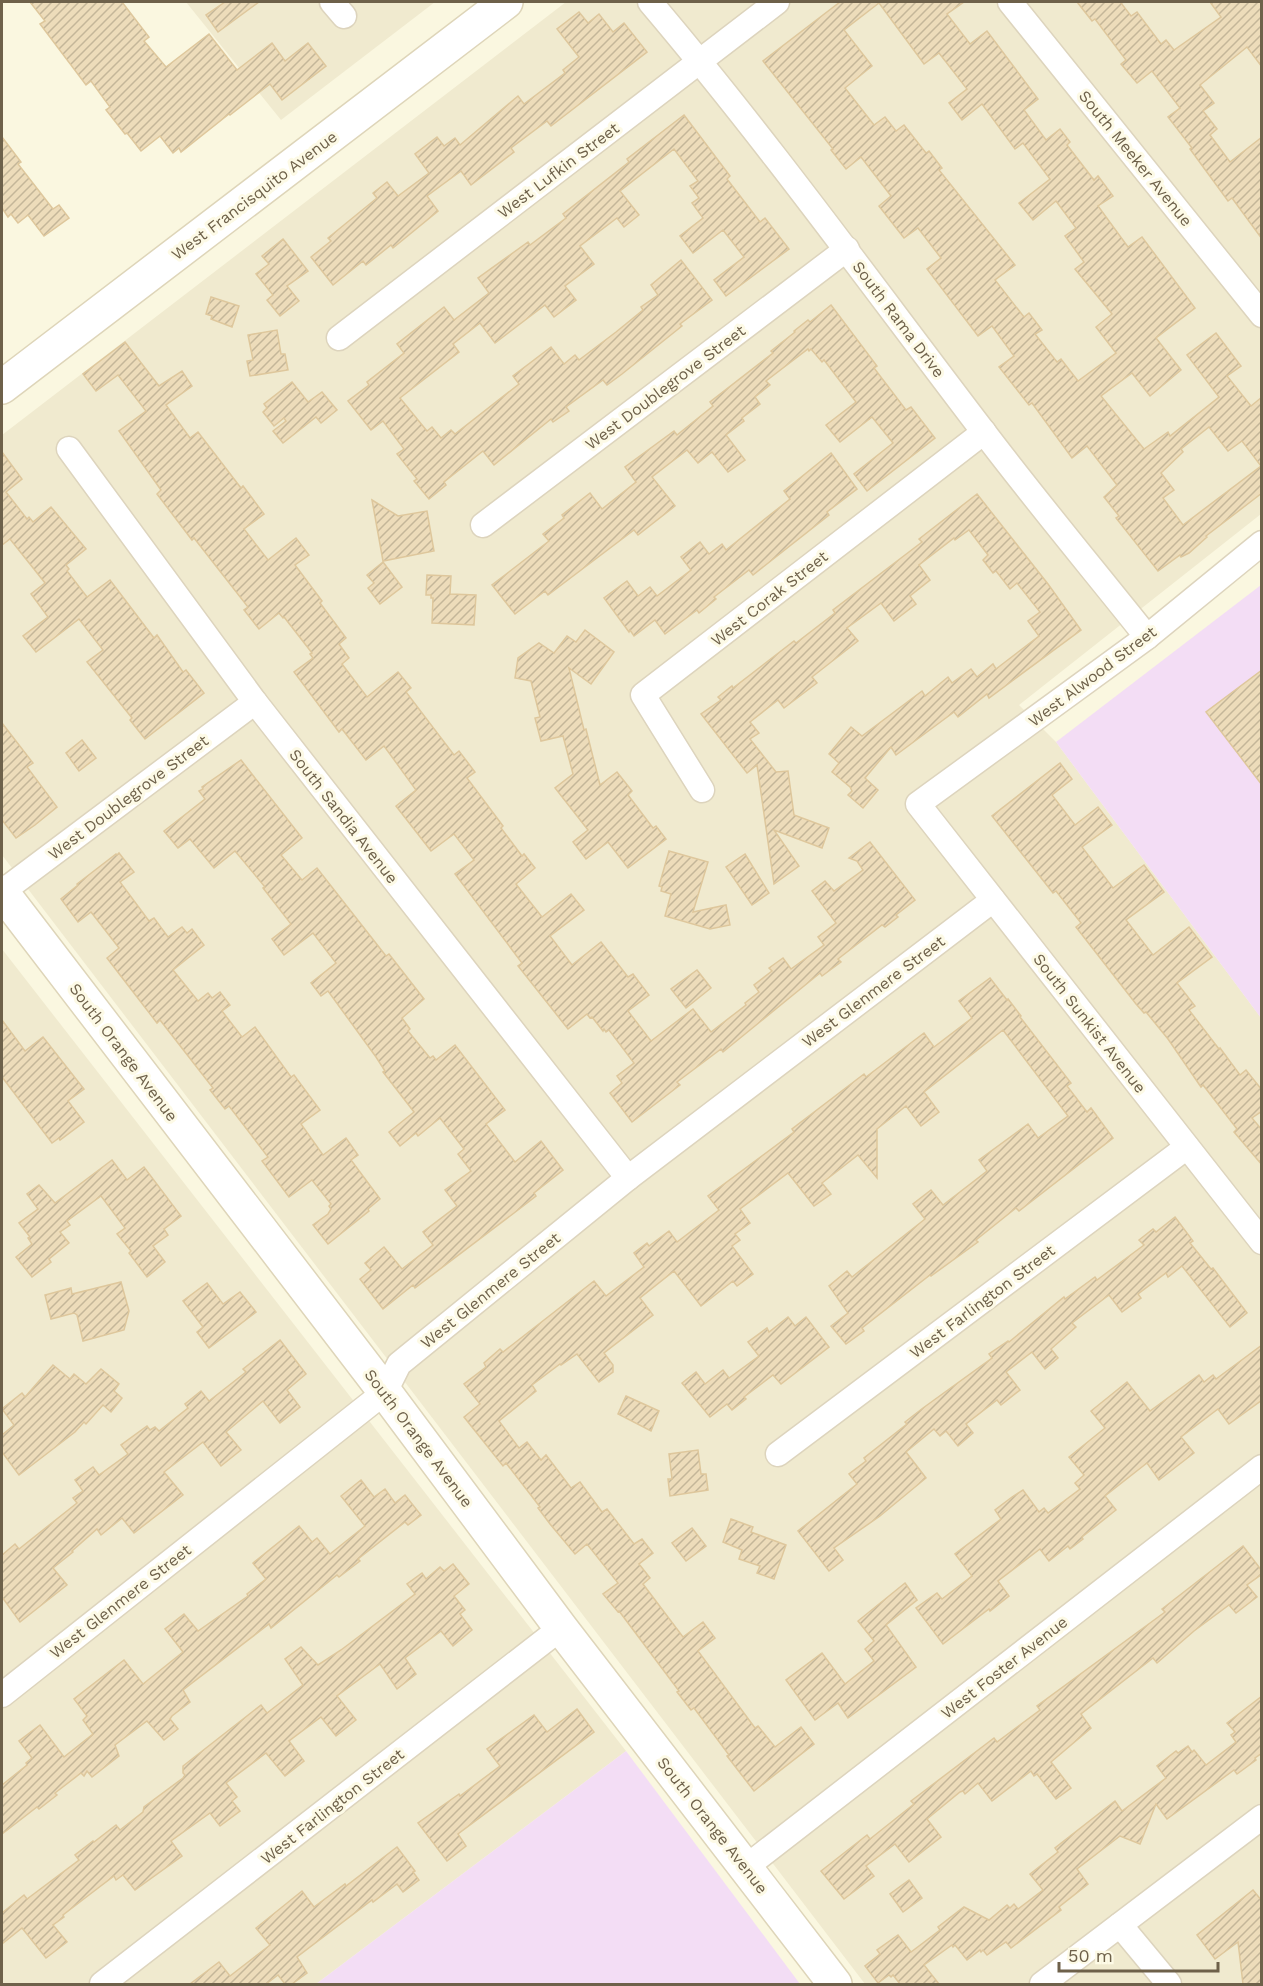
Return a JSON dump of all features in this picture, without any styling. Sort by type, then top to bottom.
[{"type":"street","name":"West Francisquito Avenue","points":[[2,387],[506,2]]},
{"type":"street","name":"South Rama Drive","points":[[650,2],[700,61],[847,249],[984,432],[1146,637]]},
{"type":"street","name":"West Lufkin Street","points":[[339,338],[777,2]]},
{"type":"street","name":"South Meeker Avenue","points":[[1010,2],[1262,315]]},
{"type":"street","name":"West Doublegrove Street","points":[[483,525],[847,249]]},
{"type":"street","name":"West Corak Street","points":[[702,790],[643,695],[984,432]]},
{"type":"street","name":"South Sandia Avenue","points":[[69,449],[255,702],[628,1178]]},
{"type":"street","name":"West Alwood Street","points":[[918,804],[1146,637],[1262,543]]},
{"type":"street","name":"West Doublegrove Street","points":[[2,892],[255,702]]},
{"type":"street","name":"South Sunkist Avenue","points":[[918,804],[1262,1242]]},
{"type":"street","name":"South Orange Avenue","points":[[2,892],[385,1392],[561,1628],[835,1984]]},
{"type":"street","name":"West Glenmere Street","points":[[2,1695],[385,1392],[399,1364],[628,1178],[993,900]]},
{"type":"street","name":"West Farlington Street","points":[[778,1454],[1187,1148]]},
{"type":"street","name":"West Foster Avenue","points":[[746,1867],[1262,1467]]},
{"type":"street","name":"West Farlington Street","points":[[102,1984],[561,1628]]},
{"type":"street","points":[[1042,1984],[1262,1817]]},
{"type":"street","points":[[1120,1925],[1169,1984]]},
{"type":"shaded area","points":[[186,2],[435,2],[281,120]]},
{"type":"shaded area","points":[[566,2],[1261,2],[1261,514],[1019,705],[1056,742],[1261,1018],[1261,1984],[865,1984],[2,855],[2,435]]},
{"type":"shaded area","points":[[1261,585],[1261,1018],[1056,742]]},
{"type":"shaded area","points":[[2,949],[626,1751],[316,1984],[2,1984]]},
{"type":"shaded area","points":[[626,1751],[800,1984],[316,1984]]},
{"type":"building","points":[[30,2],[122,2],[149,37],[144,41],[166,67],[209,34],[237,70],[272,43],[285,61],[308,43],[326,66],[282,100],[270,84],[181,152],[179,148],[173,153],[160,136],[141,151],[106,110],[110,107],[91,81],[86,85],[40,24],[45,21]]},
{"type":"building","points":[[225,2],[259,2],[218,32],[206,15]]},
{"type":"building","points":[[840,2],[964,2],[947,14],[970,44],[987,31],[1038,99],[1024,110],[1046,140],[1060,129],[1070,142],[1067,145],[1094,180],[1098,176],[1113,196],[1098,206],[1128,247],[1142,237],[1195,308],[1156,338],[1181,370],[1150,396],[1132,373],[1101,396],[1144,449],[1168,432],[1170,436],[1219,397],[1187,355],[1216,333],[1241,366],[1227,376],[1251,406],[1262,397],[1262,493],[1206,536],[1189,553],[1181,557],[1180,555],[1158,571],[1116,518],[1119,516],[1104,497],[1117,485],[1087,446],[1072,458],[1032,403],[1029,405],[999,367],[1014,356],[992,326],[978,336],[927,269],[941,258],[918,228],[904,238],[879,206],[891,196],[861,157],[846,169],[831,150],[833,149],[763,61]],"holes":[[[879,3],[924,64],[939,53],[967,89],[949,103],[962,120],[982,104],[1015,149],[1023,143],[1050,179],[1019,203],[1033,220],[1056,201],[1076,228],[1065,236],[1084,262],[1075,269],[1112,314],[1096,327],[1116,353],[1078,381],[1061,359],[1057,362],[1035,334],[1042,330],[1029,313],[1024,317],[995,280],[1015,265],[939,170],[942,168],[929,151],[926,153],[904,125],[896,131],[885,117],[874,125],[845,88],[872,66],[844,30]],[[1209,427],[1228,451],[1242,441],[1261,466],[1183,525],[1163,498],[1174,490],[1161,473],[1183,452],[1181,449]]]},
{"type":"building","points":[[1077,2],[1124,2],[1121,3],[1131,16],[1137,12],[1161,44],[1166,40],[1174,50],[1221,17],[1210,2],[1262,2],[1262,67],[1247,47],[1200,85],[1214,103],[1203,111],[1217,129],[1210,135],[1230,162],[1262,137],[1262,239],[1232,198],[1228,201],[1168,117],[1180,108],[1152,71],[1137,83],[1121,64],[1126,60],[1095,19],[1092,21]]},
{"type":"building","points":[[579,12],[588,23],[599,14],[613,32],[624,23],[647,52],[551,126],[547,121],[511,148],[514,152],[471,185],[461,171],[427,196],[438,211],[393,248],[391,245],[366,265],[363,261],[333,285],[311,257],[331,241],[328,238],[377,198],[373,193],[387,182],[398,196],[429,173],[415,154],[437,137],[444,146],[455,138],[460,145],[518,96],[524,104],[565,73],[563,70],[579,57],[557,29]]},
{"type":"building","points":[[684,115],[730,176],[727,179],[760,222],[765,218],[789,249],[726,296],[714,280],[744,257],[723,230],[693,253],[680,236],[703,218],[692,203],[699,198],[690,186],[698,181],[674,149],[620,191],[639,215],[624,227],[617,218],[580,246],[594,264],[565,286],[576,300],[554,317],[545,305],[495,343],[480,323],[453,344],[459,352],[400,398],[427,431],[432,427],[441,438],[451,430],[455,434],[519,384],[513,376],[551,347],[564,364],[575,355],[579,360],[616,332],[643,310],[641,307],[658,295],[651,285],[681,260],[712,300],[622,374],[607,385],[603,380],[566,407],[569,411],[553,422],[551,419],[494,465],[483,451],[444,482],[446,485],[429,499],[414,481],[417,479],[397,454],[404,449],[383,421],[371,430],[348,401],[369,385],[367,382],[404,353],[397,344],[444,307],[454,320],[489,293],[478,278],[528,242],[530,245],[566,218],[563,214],[629,162],[627,159]]},
{"type":"building","points":[[2,137],[21,162],[18,164],[53,209],[59,205],[69,218],[44,236],[28,215],[18,223],[11,214],[8,217],[2,208]]},
{"type":"building","points":[[283,239],[308,271],[287,286],[299,301],[280,316],[267,300],[273,295],[256,274],[269,264],[262,256]]},
{"type":"building","points":[[211,297],[239,306],[232,327],[211,319],[212,316],[206,314]]},
{"type":"building","points":[[831,305],[877,366],[874,368],[906,410],[911,407],[935,438],[867,491],[854,474],[893,443],[872,417],[840,442],[826,425],[856,402],[824,360],[822,362],[811,349],[809,351],[808,349],[766,381],[770,385],[755,397],[760,404],[726,435],[745,460],[728,472],[712,452],[698,463],[687,450],[652,477],[675,506],[638,535],[634,530],[548,595],[545,591],[515,614],[492,585],[549,541],[543,534],[564,518],[562,515],[590,493],[602,509],[636,482],[625,467],[674,431],[677,435],[713,406],[710,402],[773,353],[771,351],[794,331],[808,320],[810,322]]},
{"type":"building","points":[[277,330],[281,354],[285,354],[288,370],[250,376],[247,361],[253,360],[248,335]]},
{"type":"building","points":[[125,342],[159,386],[182,371],[192,386],[166,405],[190,438],[198,432],[264,514],[244,529],[268,560],[296,538],[309,555],[295,565],[346,638],[339,644],[349,658],[342,664],[367,697],[398,672],[411,688],[406,692],[454,755],[459,751],[475,772],[467,778],[522,856],[524,854],[535,868],[516,884],[542,917],[571,894],[584,910],[550,936],[572,965],[601,942],[628,977],[633,974],[649,995],[628,1011],[651,1041],[693,1009],[711,1032],[759,992],[754,985],[772,971],[769,968],[783,958],[791,969],[824,945],[818,937],[836,923],[812,891],[825,881],[834,891],[863,870],[857,861],[849,858],[870,842],[915,900],[885,927],[882,925],[838,959],[841,962],[822,976],[820,973],[723,1052],[721,1049],[677,1082],[680,1085],[632,1122],[610,1093],[622,1083],[617,1076],[634,1063],[609,1030],[606,1032],[604,1029],[603,1031],[587,1014],[568,1029],[518,966],[522,963],[455,874],[474,860],[454,834],[431,851],[396,806],[416,790],[384,746],[366,760],[342,729],[339,732],[294,672],[313,658],[310,654],[312,653],[279,613],[259,629],[244,610],[248,607],[157,494],[161,490],[119,431],[146,411],[118,375],[96,391],[83,374]]},
{"type":"building","points":[[292,382],[308,402],[322,392],[337,410],[321,423],[316,417],[283,443],[273,431],[286,421],[284,418],[274,426],[263,412],[267,408],[264,404]]},
{"type":"building","points":[[2,452],[22,479],[6,492],[27,519],[29,517],[33,522],[51,507],[86,549],[66,565],[69,569],[67,571],[87,597],[110,580],[154,638],[157,635],[183,672],[186,670],[204,693],[145,739],[130,720],[132,718],[87,662],[103,650],[79,619],[36,652],[23,636],[48,617],[31,594],[45,583],[10,539],[2,545]]},
{"type":"building","points":[[831,453],[857,489],[827,512],[829,515],[753,575],[749,570],[714,597],[716,599],[699,613],[697,610],[665,634],[655,620],[634,636],[630,630],[629,632],[604,598],[627,581],[638,596],[650,587],[657,596],[691,570],[681,557],[700,542],[709,554],[722,544],[726,550],[790,499],[784,491]]},
{"type":"building","points":[[977,494],[1081,630],[989,698],[987,694],[958,717],[954,712],[896,755],[891,747],[865,778],[878,790],[863,808],[848,795],[852,791],[850,787],[832,772],[839,763],[829,754],[851,727],[862,736],[922,691],[925,696],[948,677],[952,683],[971,669],[977,677],[993,664],[996,669],[1039,636],[1028,621],[1040,612],[1017,583],[1010,589],[996,571],[993,573],[983,560],[988,555],[969,530],[955,540],[954,538],[919,565],[930,580],[910,596],[916,604],[894,621],[881,603],[847,628],[858,641],[812,677],[817,683],[784,708],[778,700],[750,722],[759,733],[750,739],[776,772],[788,771],[794,815],[829,828],[822,848],[774,830],[799,866],[774,884],[757,765],[747,773],[701,714],[721,700],[718,697],[732,686],[733,688],[835,613],[833,610],[922,542],[919,539]]},
{"type":"building","points":[[372,500],[398,516],[427,511],[434,551],[383,561]]},
{"type":"building","points":[[383,562],[402,587],[380,604],[368,588],[374,583],[367,575]]},
{"type":"building","points":[[427,575],[451,576],[450,594],[476,595],[474,625],[432,623],[433,598],[431,595],[426,595]]},
{"type":"building","points":[[585,630],[614,652],[591,684],[569,668],[600,785],[617,772],[632,791],[628,795],[653,828],[656,826],[666,839],[628,868],[608,842],[586,859],[573,842],[588,830],[555,788],[573,774],[563,736],[541,741],[535,718],[540,717],[531,681],[515,678],[518,658],[539,643],[554,653],[567,636],[576,642]]},
{"type":"building","points":[[1262,670],[1262,785],[1206,712]]},
{"type":"building","points":[[2,723],[33,763],[27,767],[57,807],[16,838],[2,820]]},
{"type":"building","points":[[82,740],[96,758],[79,771],[66,753]]},
{"type":"building","points":[[241,760],[302,838],[281,855],[302,880],[317,868],[386,956],[389,954],[424,999],[402,1018],[410,1029],[408,1031],[430,1058],[433,1056],[436,1060],[455,1045],[505,1110],[486,1124],[515,1162],[541,1141],[563,1170],[534,1193],[536,1196],[518,1210],[415,1288],[413,1285],[383,1309],[360,1279],[371,1270],[365,1263],[384,1247],[402,1269],[433,1245],[423,1232],[457,1206],[445,1190],[471,1171],[458,1154],[464,1149],[440,1118],[418,1136],[416,1133],[400,1146],[389,1132],[414,1112],[383,1072],[385,1071],[376,1057],[328,991],[321,996],[311,983],[336,963],[313,933],[284,955],[272,939],[291,924],[263,888],[265,887],[235,851],[214,868],[190,839],[178,848],[164,831],[205,799],[199,791],[203,789],[202,787]]},
{"type":"building","points":[[1060,763],[1072,779],[1052,795],[1075,825],[1098,807],[1112,825],[1082,847],[1113,888],[1144,865],[1164,892],[1126,920],[1153,955],[1189,927],[1212,957],[1177,983],[1195,1006],[1189,1010],[1219,1049],[1240,1075],[1246,1070],[1262,1090],[1262,1111],[1252,1118],[1262,1130],[1262,1165],[1234,1132],[1237,1129],[1203,1085],[1201,1087],[1168,1039],[1146,1012],[1144,1013],[1136,1004],[1076,927],[1081,923],[1056,891],[1053,893],[992,816]]},
{"type":"building","points":[[669,851],[708,862],[693,912],[726,905],[730,925],[710,929],[665,916],[671,894],[661,891],[662,887],[659,886]]},
{"type":"building","points":[[119,853],[134,872],[120,882],[149,921],[154,918],[168,937],[182,927],[187,933],[192,929],[204,945],[173,970],[198,1001],[208,993],[212,998],[220,992],[230,1005],[222,1011],[242,1037],[255,1027],[291,1077],[294,1075],[320,1110],[301,1124],[323,1155],[346,1138],[358,1155],[351,1160],[380,1199],[368,1209],[369,1211],[328,1244],[313,1225],[328,1214],[331,1204],[312,1180],[289,1197],[262,1161],[268,1157],[229,1106],[225,1109],[210,1090],[213,1088],[160,1020],[157,1023],[107,958],[119,948],[91,912],[78,922],[61,899],[77,884]]},
{"type":"building","points":[[745,854],[769,893],[752,905],[726,867]]},
{"type":"building","points":[[697,970],[711,988],[686,1008],[671,989]]},
{"type":"building","points":[[990,978],[1071,1083],[1067,1086],[1087,1112],[1091,1108],[1113,1138],[1019,1211],[1016,1208],[976,1240],[978,1242],[930,1275],[862,1328],[864,1331],[846,1344],[831,1326],[848,1313],[829,1286],[847,1271],[852,1277],[925,1219],[913,1204],[931,1190],[943,1205],[987,1171],[979,1160],[1028,1124],[1038,1138],[1068,1116],[1003,1030],[924,1092],[939,1112],[921,1126],[906,1106],[877,1129],[877,1178],[858,1155],[822,1183],[831,1194],[814,1206],[788,1173],[740,1209],[750,1223],[735,1234],[740,1240],[732,1246],[753,1274],[737,1286],[733,1281],[701,1306],[674,1271],[640,1298],[653,1315],[604,1353],[613,1365],[613,1372],[599,1382],[577,1354],[532,1385],[536,1391],[499,1421],[519,1448],[527,1442],[541,1460],[546,1455],[571,1488],[580,1482],[602,1512],[607,1509],[634,1544],[642,1539],[653,1553],[639,1564],[650,1578],[643,1584],[683,1637],[703,1622],[715,1638],[698,1651],[755,1728],[758,1726],[775,1747],[801,1727],[814,1744],[754,1791],[694,1708],[691,1710],[619,1611],[603,1594],[618,1583],[587,1544],[575,1554],[506,1463],[503,1466],[464,1417],[480,1404],[464,1384],[486,1367],[484,1363],[500,1349],[503,1352],[594,1281],[606,1296],[644,1267],[634,1253],[647,1243],[649,1246],[669,1231],[677,1242],[719,1210],[708,1196],[794,1132],[792,1129],[864,1074],[866,1077],[924,1033],[934,1047],[972,1018],[959,1001]]},
{"type":"building","points":[[2,1020],[25,1051],[43,1037],[84,1089],[68,1101],[84,1122],[60,1140],[59,1138],[52,1143],[2,1077]]},
{"type":"building","points":[[112,1160],[127,1180],[144,1167],[181,1216],[164,1229],[168,1235],[153,1246],[165,1262],[147,1277],[117,1234],[125,1228],[101,1196],[67,1221],[70,1225],[60,1232],[69,1243],[49,1259],[51,1262],[32,1277],[16,1257],[32,1244],[28,1238],[30,1237],[19,1223],[38,1209],[27,1194],[39,1185],[55,1203]]},
{"type":"building","points":[[1175,1217],[1193,1241],[1190,1243],[1211,1269],[1213,1268],[1247,1313],[1230,1327],[1182,1266],[1168,1277],[1166,1273],[1138,1294],[1141,1298],[1122,1312],[1109,1295],[1072,1323],[1076,1327],[1051,1349],[1058,1358],[1045,1369],[1032,1352],[1006,1372],[1020,1390],[1001,1405],[997,1400],[966,1424],[973,1433],[958,1446],[946,1431],[940,1436],[934,1429],[906,1452],[926,1478],[880,1516],[834,1548],[843,1560],[829,1571],[798,1531],[857,1484],[849,1474],[866,1461],[864,1458],[907,1424],[905,1422],[992,1358],[989,1354],[1009,1342],[1064,1297],[1065,1299],[1095,1277],[1097,1280],[1144,1245],[1139,1240],[1153,1229],[1156,1232]]},
{"type":"building","points":[[121,1282],[129,1311],[124,1330],[83,1341],[77,1315],[74,1313],[51,1319],[45,1295],[71,1288],[72,1294]]},
{"type":"building","points":[[207,1283],[223,1304],[240,1292],[256,1312],[209,1348],[197,1332],[203,1327],[183,1301]]},
{"type":"building","points":[[788,1317],[795,1326],[806,1317],[829,1347],[781,1384],[773,1375],[744,1397],[746,1399],[732,1410],[727,1404],[710,1417],[682,1383],[696,1372],[705,1384],[723,1370],[729,1378],[759,1356],[748,1342],[767,1328],[769,1332]]},
{"type":"building","points":[[280,1340],[306,1374],[287,1390],[300,1407],[280,1423],[263,1401],[226,1432],[241,1450],[221,1466],[203,1442],[164,1472],[183,1495],[134,1533],[122,1518],[101,1535],[97,1529],[53,1568],[67,1585],[20,1622],[2,1597],[2,1555],[15,1544],[19,1549],[77,1503],[73,1498],[83,1491],[75,1480],[93,1467],[99,1475],[128,1454],[121,1445],[147,1426],[150,1430],[155,1427],[159,1431],[188,1408],[185,1404],[201,1391],[209,1401],[246,1372],[243,1369]]},
{"type":"building","points":[[1262,1345],[1262,1400],[1229,1424],[1218,1409],[1181,1437],[1194,1453],[1159,1480],[1147,1463],[1105,1496],[1116,1510],[1070,1549],[1068,1546],[1049,1561],[1040,1549],[998,1581],[1009,1596],[943,1644],[916,1608],[937,1593],[942,1599],[972,1576],[955,1554],[1001,1519],[995,1510],[1012,1497],[1023,1490],[1039,1512],[1044,1508],[1048,1513],[1080,1489],[1075,1483],[1084,1475],[1069,1457],[1105,1428],[1091,1411],[1127,1382],[1150,1411],[1199,1375],[1204,1382],[1213,1375],[1216,1379]]},
{"type":"building","points":[[53,1365],[70,1379],[74,1374],[86,1384],[101,1369],[119,1384],[114,1391],[122,1398],[111,1412],[103,1405],[86,1424],[84,1422],[75,1432],[19,1475],[2,1452],[2,1435],[14,1425],[2,1409],[22,1393],[25,1397]]},
{"type":"building","points":[[626,1396],[659,1411],[651,1431],[618,1414]]},
{"type":"building","points":[[698,1450],[701,1474],[706,1474],[708,1490],[670,1496],[668,1479],[672,1479],[669,1454]]},
{"type":"building","points":[[361,1480],[374,1497],[385,1489],[395,1503],[405,1495],[421,1515],[408,1525],[405,1522],[339,1577],[337,1575],[271,1628],[269,1624],[183,1690],[190,1702],[172,1716],[170,1719],[178,1729],[164,1740],[147,1721],[115,1745],[119,1756],[92,1777],[87,1771],[84,1776],[81,1773],[39,1809],[37,1807],[2,1834],[2,1785],[27,1765],[26,1763],[32,1758],[19,1741],[40,1725],[64,1757],[93,1734],[83,1720],[87,1716],[74,1699],[124,1660],[143,1684],[183,1652],[165,1629],[184,1614],[198,1631],[248,1596],[247,1594],[266,1579],[253,1563],[299,1526],[312,1542],[317,1538],[330,1554],[365,1526],[341,1496]]},
{"type":"building","points":[[731,1519],[753,1527],[751,1532],[786,1545],[774,1579],[757,1573],[760,1566],[739,1559],[742,1550],[723,1542]]},
{"type":"building","points":[[692,1528],[706,1546],[686,1561],[672,1543]]},
{"type":"building","points":[[1243,1546],[1262,1571],[1262,1574],[1247,1585],[1257,1597],[1236,1613],[1229,1605],[1157,1663],[1153,1658],[1081,1714],[1091,1728],[1051,1762],[1071,1788],[1056,1799],[1037,1774],[1034,1776],[1031,1771],[992,1801],[978,1783],[965,1794],[963,1791],[960,1792],[927,1819],[941,1837],[909,1862],[895,1844],[866,1866],[874,1876],[844,1899],[821,1871],[867,1835],[870,1839],[914,1804],[911,1801],[994,1738],[997,1742],[1040,1710],[1037,1706],[1165,1612],[1162,1609]]},
{"type":"building","points":[[453,1564],[469,1584],[454,1596],[465,1610],[460,1614],[472,1630],[453,1646],[441,1631],[405,1658],[416,1674],[397,1689],[380,1664],[337,1696],[356,1720],[336,1736],[321,1717],[289,1741],[304,1761],[285,1776],[266,1753],[226,1783],[237,1797],[232,1801],[240,1811],[220,1826],[210,1813],[171,1841],[182,1856],[135,1890],[123,1875],[116,1880],[114,1876],[53,1925],[67,1942],[46,1958],[22,1928],[2,1944],[2,1913],[24,1895],[27,1899],[79,1860],[75,1855],[93,1841],[116,1825],[120,1830],[143,1812],[144,1807],[183,1778],[185,1775],[183,1766],[261,1705],[267,1713],[303,1685],[285,1659],[301,1647],[318,1665],[415,1594],[407,1584],[422,1573],[426,1579],[440,1567],[444,1571]]},
{"type":"building","points":[[905,1583],[917,1600],[886,1625],[916,1667],[848,1718],[838,1703],[815,1720],[786,1680],[822,1653],[845,1684],[874,1661],[865,1649],[874,1641],[858,1621]]},
{"type":"building","points":[[1262,1696],[1262,1753],[1255,1758],[1256,1760],[1237,1774],[1234,1770],[1167,1819],[1156,1804],[1140,1844],[1120,1836],[1077,1869],[1088,1884],[1059,1907],[1061,1910],[1011,1948],[1006,1942],[987,1955],[980,1950],[967,1960],[955,1945],[953,1947],[952,1945],[924,1965],[939,1984],[900,1984],[893,1975],[891,1977],[889,1975],[878,1983],[865,1966],[880,1954],[877,1950],[898,1935],[911,1952],[940,1930],[938,1927],[964,1907],[989,1920],[1007,1905],[1010,1908],[1014,1904],[1018,1909],[1043,1890],[1030,1874],[1058,1852],[1055,1848],[1115,1801],[1122,1811],[1166,1778],[1157,1766],[1176,1751],[1178,1753],[1188,1746],[1206,1765],[1236,1742],[1231,1735],[1235,1732],[1227,1723]]},
{"type":"building","points":[[577,1709],[594,1732],[458,1834],[466,1846],[447,1861],[418,1823],[459,1794],[460,1796],[500,1766],[487,1749],[534,1715],[547,1732]]},
{"type":"building","points":[[397,1847],[419,1880],[403,1892],[397,1884],[373,1902],[372,1900],[297,1957],[307,1973],[292,1984],[285,1984],[278,1975],[266,1984],[190,1984],[219,1962],[230,1976],[270,1945],[256,1928],[302,1891],[314,1907]]},
{"type":"building","points":[[909,1880],[922,1898],[903,1912],[890,1894]]},
{"type":"building","points":[[1253,1890],[1262,1901],[1262,1984],[1243,1984],[1238,1942],[1215,1959],[1197,1935]]}]
